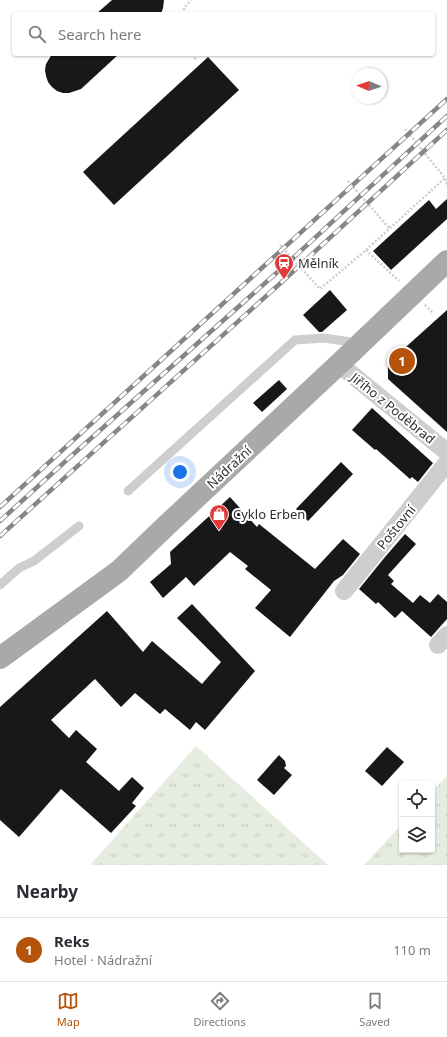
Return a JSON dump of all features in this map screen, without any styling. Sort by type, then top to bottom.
[{"type":"main road","name":"Nádražní","points":[[0,658],[120,571],[447,261]]},
{"type":"street","name":"Jiřího z Poděbrad","points":[[339,364],[447,452]]},
{"type":"street","name":"Poštovní","points":[[344,591],[447,463]]},
{"type":"lane","points":[[128,491],[295,340],[324,338],[360,344]]},
{"type":"lane","points":[[0,585],[19,568],[34,561],[79,526]]},
{"type":"path","points":[[184,12],[184,8],[191,0]]},
{"type":"path","points":[[194,56],[196,60]]},
{"type":"path","points":[[405,129],[445,178],[447,185]]},
{"type":"path","points":[[280,245],[320,289],[390,229],[445,178]]},
{"type":"path","points":[[348,181],[390,229]]},
{"type":"path","points":[[366,250],[402,284]]},
{"type":"green space","points":[[196,746],[328,865],[90,865]]},
{"type":"green space","points":[[447,776],[447,865],[364,865],[399,827],[399,853],[435,853],[435,789]]},
{"type":"building","points":[[112,0],[164,0],[162,12],[98,12]]},
{"type":"building","points":[[51,56],[117,56],[81,89],[69,93],[57,91],[48,82],[45,70],[46,64]]},
{"type":"building","points":[[208,57],[239,90],[114,205],[83,172]]},
{"type":"building","points":[[447,199],[447,219],[391,270],[373,251],[429,200],[436,209]]},
{"type":"building","points":[[330,290],[347,310],[322,332],[319,332],[303,315]]},
{"type":"building","points":[[447,310],[447,432],[388,379],[388,363]]},
{"type":"building","points":[[279,380],[287,389],[262,412],[253,403]]},
{"type":"building","points":[[372,408],[433,463],[418,482],[412,477],[410,479],[352,430]]},
{"type":"building","points":[[341,462],[353,474],[308,521],[296,509]]},
{"type":"building","points":[[230,497],[257,527],[259,524],[315,569],[343,539],[360,554],[343,575],[334,581],[290,637],[255,608],[271,590],[245,569],[248,566],[230,552],[194,586],[186,577],[163,598],[150,582],[171,564],[170,552]]},
{"type":"building","points":[[405,534],[416,544],[388,575],[394,581],[391,584],[413,603],[420,595],[430,603],[438,594],[447,602],[447,619],[431,637],[402,611],[395,618],[378,602],[376,604],[359,589]]},
{"type":"building","points":[[192,604],[255,671],[205,730],[196,722],[190,730],[165,709],[160,714],[135,693],[121,707],[95,679],[51,720],[69,738],[76,730],[97,749],[86,762],[119,791],[132,777],[144,788],[132,803],[136,806],[111,833],[61,789],[19,837],[0,820],[0,707],[107,611],[143,652],[152,641],[202,684],[221,662],[177,618]]},
{"type":"building","points":[[387,747],[404,762],[382,786],[365,771]]},
{"type":"building","points":[[279,755],[285,761],[286,766],[284,768],[292,775],[274,795],[257,780]]},
{"type":"railway","points":[[0,507],[447,99]]},
{"type":"railway","points":[[0,521],[292,259],[447,116]]},
{"type":"railway","points":[[0,536],[284,280],[447,130]]},
{"type":"place","name":"Mělník","points":[[284,280]]},
{"type":"place","name":"Reks","points":[[402,361]]},
{"type":"place","name":"Cyklo Erben","points":[[219,531]]}]
